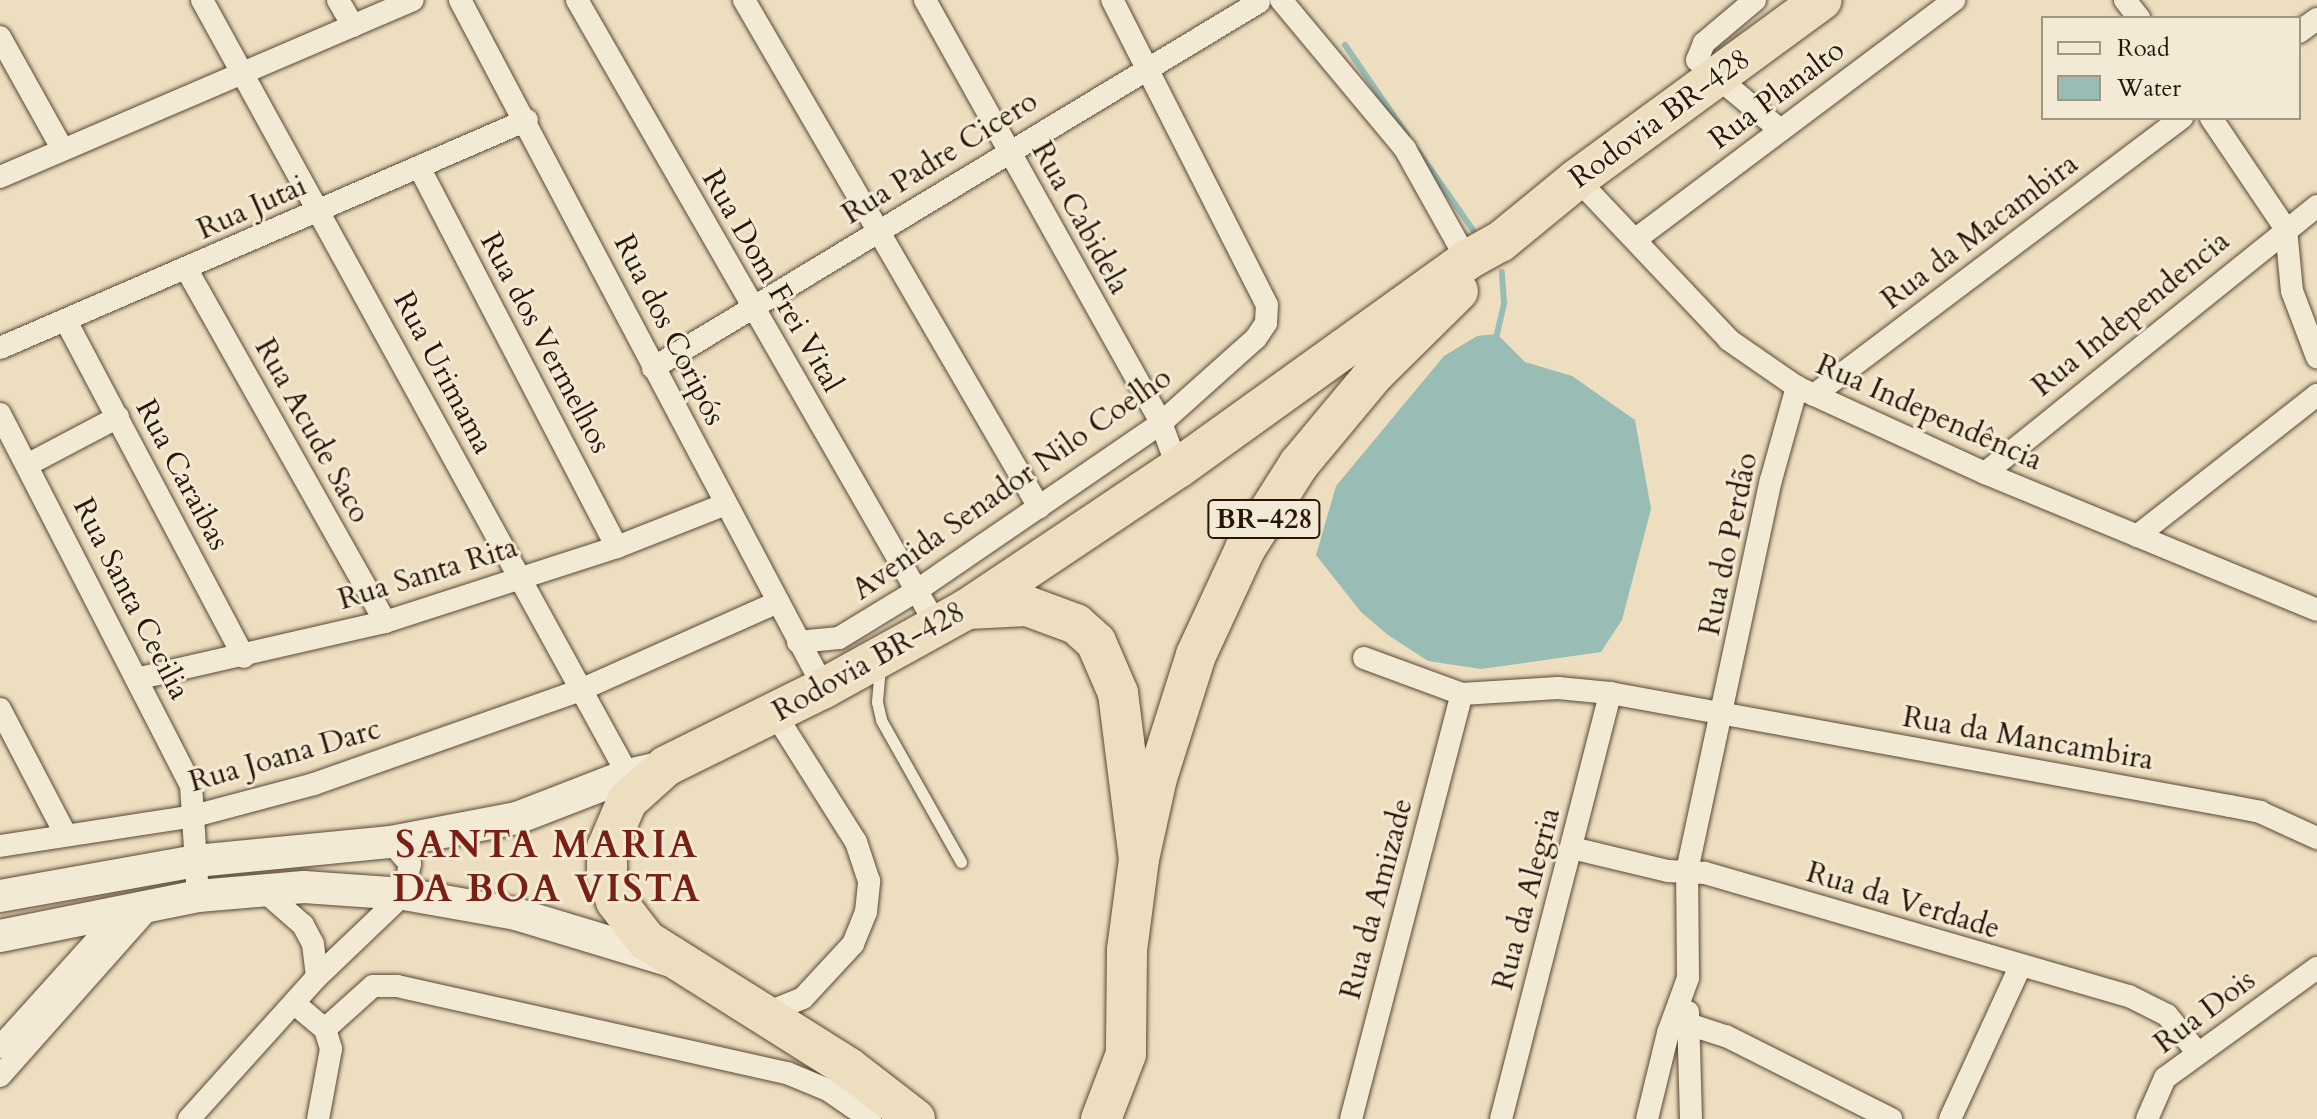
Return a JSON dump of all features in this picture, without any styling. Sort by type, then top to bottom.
[{"type":"highway","name":"Rodovia BR-428","points":[[915,1117],[764,1014],[676,963],[631,923],[607,874],[614,825],[647,770],[775,714],[952,617],[1178,468],[1483,251],[1822,0]]},
{"type":"highway","name":"Rodovia BR-428","points":[[1139,859],[1157,778],[1196,655],[1245,549],[1299,464],[1374,374],[1469,280],[1483,251]]},
{"type":"highway","points":[[952,617],[1027,606],[1076,624],[1096,642],[1118,693],[1139,859]]},
{"type":"highway","name":"BR-428","points":[[1131,1119],[1126,1054],[1127,950],[1139,859]]},
{"type":"highway","points":[[1101,1119],[1126,1054]]},
{"type":"main road","points":[[0,896],[196,861],[391,842],[517,818],[647,770]]},
{"type":"main road","points":[[0,936],[198,896],[304,887],[404,894],[516,914],[676,963]]},
{"type":"street","name":"Rua Urimama","points":[[202,0],[321,211],[578,691],[610,736],[647,770]]},
{"type":"street","points":[[338,0],[353,26]]},
{"type":"street","points":[[0,177],[413,0]]},
{"type":"street","name":"Rua dos Coripós","points":[[460,0],[527,120],[653,368],[824,688]]},
{"type":"street","name":"Rua Dom Frei Vital","points":[[577,0],[916,591],[952,617]]},
{"type":"street","points":[[744,0],[876,233],[1039,507]]},
{"type":"street","name":"Rua Cabidela","points":[[925,0],[1161,423],[1178,468]]},
{"type":"street","points":[[1112,0],[1147,69]]},
{"type":"street","points":[[1755,0],[1698,51],[1699,66],[1780,130]]},
{"type":"street","name":"Rua Planalto","points":[[1636,239],[1954,0]]},
{"type":"street","points":[[2125,0],[2137,16]]},
{"type":"street","points":[[1270,1],[1405,149],[1483,251]]},
{"type":"street","name":"Rua Padre Cicero","points":[[653,368],[1007,150],[1270,1]]},
{"type":"street","points":[[0,37],[63,150]]},
{"type":"street","name":"Avenida Senador Nilo Coelho","points":[[798,642],[839,638],[916,591],[1161,423],[1256,338],[1266,323],[1267,305],[1147,69]]},
{"type":"street","name":"Rua Jutai","points":[[0,348],[187,270],[527,120]]},
{"type":"street","name":"Rua da Macambira","points":[[1806,391],[2179,120]]},
{"type":"street","points":[[2212,120],[2286,229],[2292,291],[2317,357]]},
{"type":"street","name":"Rua dos Vermelhos","points":[[419,167],[617,547]]},
{"type":"street","name":"Rua Independência","points":[[1577,179],[1729,340],[1806,391],[1985,473],[2317,610]]},
{"type":"street","name":"Rua Independencia","points":[[1985,473],[2317,206]]},
{"type":"street","name":"Rua Acude Saco","points":[[187,270],[385,622]]},
{"type":"street","name":"Rua Caraibas","points":[[66,321],[244,657]]},
{"type":"street","name":"Rua do Perdão","points":[[1691,1119],[1687,871],[1723,715],[1771,480],[1806,391]]},
{"type":"street","points":[[2137,536],[2317,395]]},
{"type":"street","name":"Rua Santa Cecilia","points":[[0,414],[7,446],[27,465],[140,678],[191,785],[198,896]]},
{"type":"street","points":[[27,465],[118,417]]},
{"type":"street","name":"Rua Santa Rita","points":[[140,678],[244,657],[385,622],[617,547],[726,504]]},
{"type":"street","points":[[578,691],[778,602]]},
{"type":"street","points":[[1364,658],[1462,694]]},
{"type":"street","name":"Rua da Mancambira","points":[[1462,694],[1558,688],[1610,693],[2260,812],[2317,838]]},
{"type":"street","name":"Rua Joana Darc","points":[[0,846],[194,816],[314,784],[578,691]]},
{"type":"street","name":"Rua da Alegria","points":[[1501,1119],[1610,693]]},
{"type":"street","name":"Rua da Amizade","points":[[1351,1119],[1462,694]]},
{"type":"street","points":[[0,709],[66,835]]},
{"type":"street","points":[[764,1014],[803,998],[845,954],[866,912],[869,881],[856,842],[775,714]]},
{"type":"street","points":[[189,1119],[317,977],[404,894],[410,864],[391,842]]},
{"type":"street","name":"Rua da Verdade","points":[[1572,848],[1687,871],[2147,1004],[2167,1015],[2197,1052]]},
{"type":"street","points":[[263,890],[303,925],[313,944],[317,977]]},
{"type":"street","points":[[0,1047],[137,908]]},
{"type":"street","points":[[0,1076],[137,908]]},
{"type":"street","points":[[1950,1119],[2020,967]]},
{"type":"street","name":"Rua Dois","points":[[2147,1119],[2165,1078],[2317,968]]},
{"type":"street","points":[[1647,1119],[1668,1033],[1688,978]]},
{"type":"street","points":[[325,1029],[373,986],[397,986],[787,1073],[828,1090],[870,1119]]},
{"type":"street","points":[[295,1004],[325,1029],[331,1071],[318,1119]]},
{"type":"street","points":[[1688,1024],[1726,1036],[1891,1119]]},
{"type":"lane","points":[[883,654],[877,682],[881,720],[961,862]]},
{"type":"water","points":[[1497,334],[1525,362],[1572,376],[1635,420],[1651,509],[1622,620],[1601,652],[1481,669],[1428,661],[1388,635],[1361,612],[1316,555],[1336,486],[1444,356],[1477,336]]},
{"type":"waterway","points":[[1345,45],[1407,135]]},
{"type":"waterway","points":[[1418,151],[1473,230]]},
{"type":"waterway","points":[[1497,334],[1504,303],[1502,272]]},
{"type":"district","name":"SANTA MARIA DA BOA VISTA","points":[[547,868]]}]
